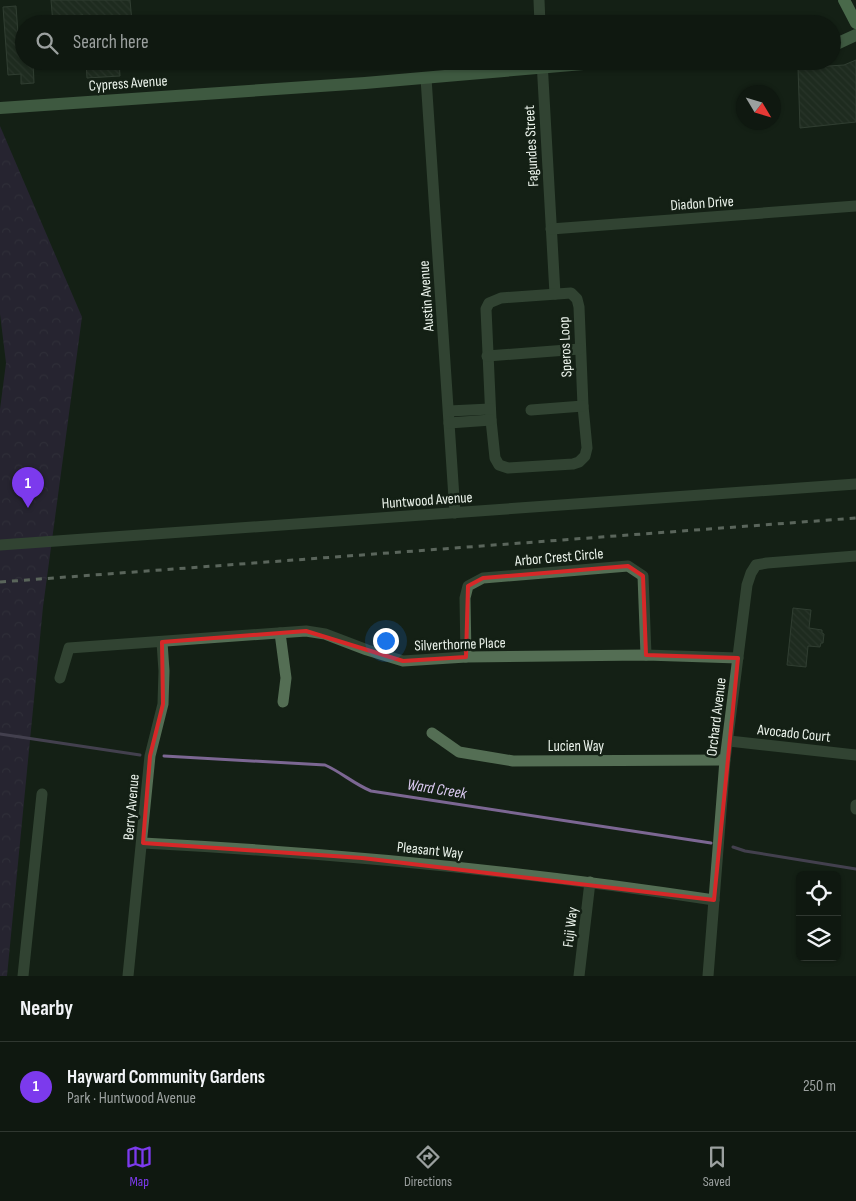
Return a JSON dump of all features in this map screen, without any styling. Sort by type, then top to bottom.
[{"type":"main road","points":[[844,0],[856,23]]},
{"type":"street","points":[[538,0],[539,15]]},
{"type":"street","points":[[841,42],[856,35]]},
{"type":"street","name":"Cypress Avenue","points":[[0,108],[426,78],[492,70]]},
{"type":"street","name":"Fagundes Street","points":[[542,70],[555,294]]},
{"type":"street","name":"Austin Avenue","points":[[426,78],[455,512]]},
{"type":"street","name":"Diadon Drive","points":[[551,230],[856,206]]},
{"type":"street","name":"Speros Loop","points":[[571,293],[578,299],[587,448],[585,456],[579,462],[573,464],[508,468],[498,465],[495,458],[491,415],[486,309],[489,303],[501,298],[555,294],[571,293]]},
{"type":"street","points":[[487,356],[580,349]]},
{"type":"street","points":[[531,410],[583,406]]},
{"type":"street","points":[[449,411],[491,415]]},
{"type":"street","points":[[449,423],[491,415]]},
{"type":"street","name":"Huntwood Avenue","points":[[0,546],[856,484]]},
{"type":"street","name":"Orchard Avenue","points":[[708,976],[725,760],[729,741],[747,584],[756,565],[781,561],[856,556]]},
{"type":"street","name":"Arbor Crest Circle","points":[[466,657],[465,598],[468,586],[483,578],[628,566],[643,576],[646,655]]},
{"type":"street","name":"Silverthorne Place","points":[[60,678],[70,648],[306,631],[325,634],[403,662],[466,657],[646,655],[738,658]]},
{"type":"street","points":[[280,633],[286,678],[282,702]]},
{"type":"street","name":"Berry Avenue","points":[[128,976],[143,843],[150,756],[163,704],[164,670],[162,642]]},
{"type":"street","name":"Lucien Way","points":[[432,733],[459,752],[513,761],[725,760]]},
{"type":"street","name":"Avocado Court","points":[[729,741],[856,755]]},
{"type":"street","points":[[23,976],[42,794]]},
{"type":"street","name":"Pleasant Way","points":[[143,843],[362,858],[590,882],[714,900]]},
{"type":"street","name":"Fuji Way","points":[[579,976],[590,882]]},
{"type":"highlighted area","points":[[628,566],[643,576],[646,655],[738,658],[714,900],[362,858],[143,843],[150,756],[163,704],[162,642],[306,631],[403,661],[466,657],[468,586],[483,578]]},
{"type":"green space","points":[[0,126],[82,317],[43,607],[7,976],[0,976],[0,409],[6,363],[0,314]]},
{"type":"building","points":[[51,0],[130,0],[131,15],[52,15]]},
{"type":"building","points":[[16,6],[15,70],[33,70],[34,83],[21,84],[21,74],[8,75],[3,7]]},
{"type":"building","points":[[856,60],[856,122],[800,128],[798,70],[841,70],[841,65]]},
{"type":"building","points":[[87,70],[120,70],[120,76],[87,78]]},
{"type":"building","points":[[793,608],[811,610],[809,628],[822,630],[824,634],[823,643],[821,643],[820,647],[808,646],[806,667],[787,665]]},
{"type":"waterway","name":"Ward Creek","points":[[0,734],[140,755]]},
{"type":"waterway","name":"Ward Creek","points":[[164,756],[325,765],[371,791],[711,843]]},
{"type":"waterway","name":"Ward Creek","points":[[733,847],[745,851],[856,869]]},
{"type":"railway","points":[[0,582],[856,518]]},
{"type":"place","name":"Hayward Community Gardens","points":[[28,508]]}]
